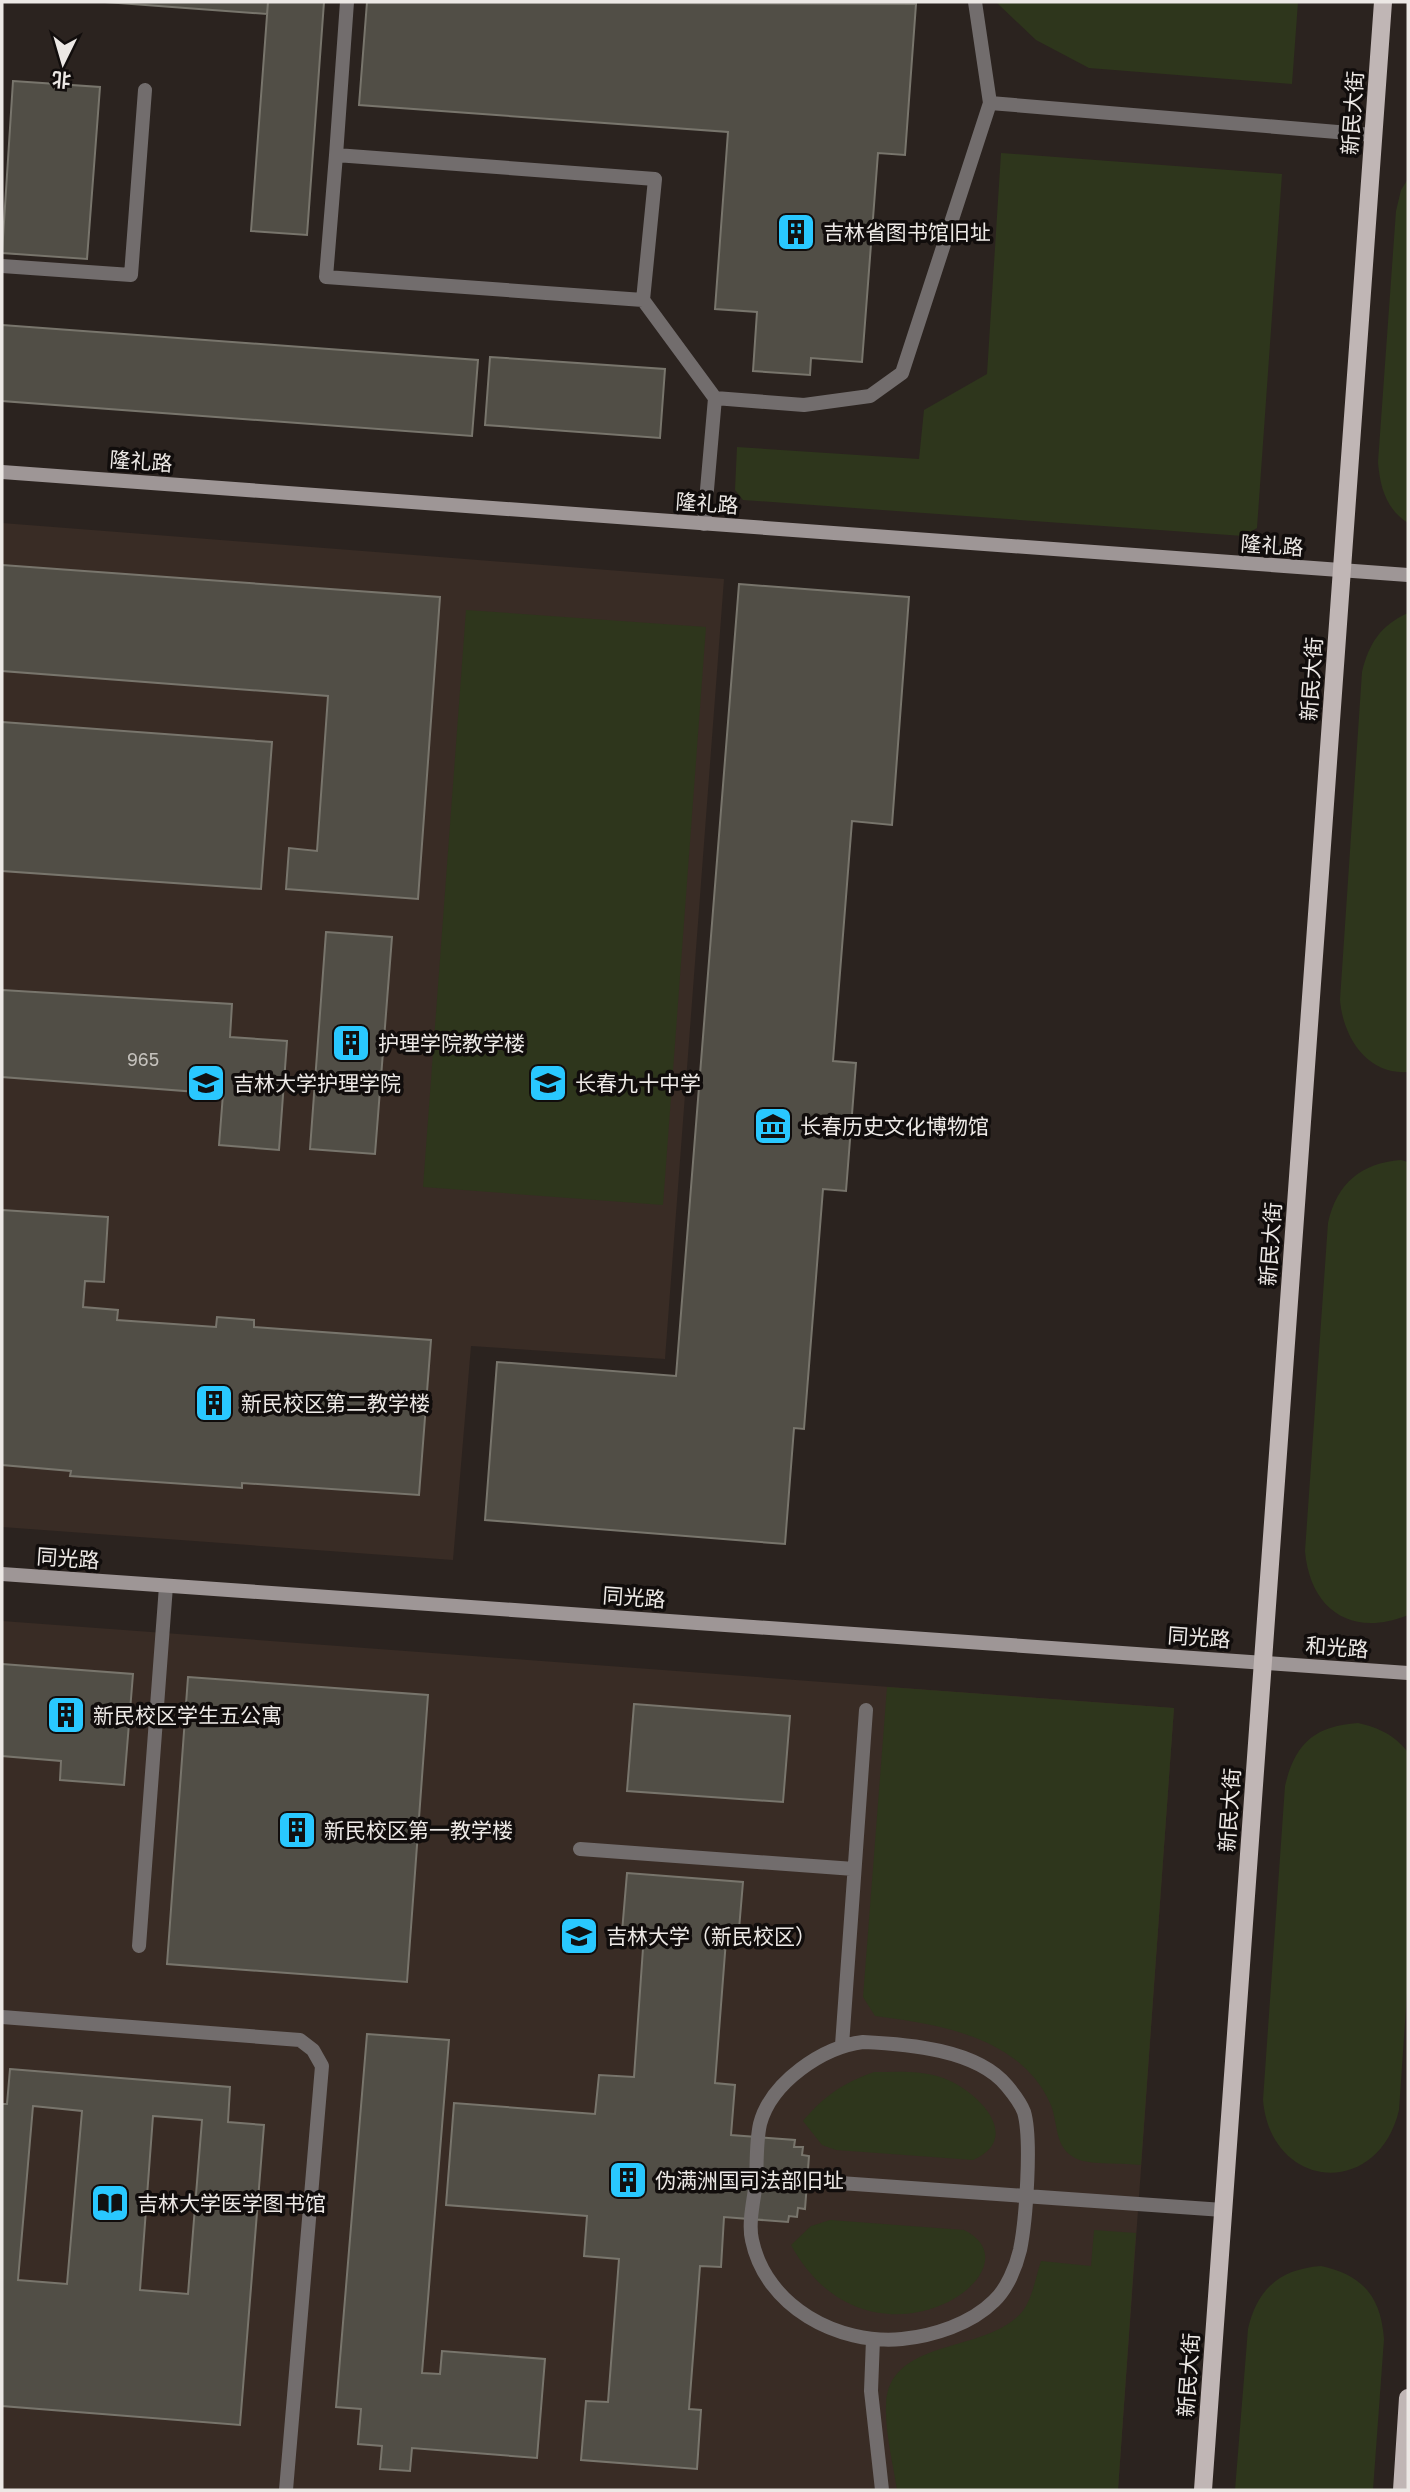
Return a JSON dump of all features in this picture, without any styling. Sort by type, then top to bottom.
[{"type":"main road","name":"新民大街","points":[[1203,2490],[1383,2]]},
{"type":"main road","points":[[1402,2490],[1408,2398]]},
{"type":"street","name":"隆礼路","points":[[2,472],[1408,575]]},
{"type":"street","name":"同光路","points":[[2,1574],[1263,1662]]},
{"type":"street","name":"和光路","points":[[1263,1662],[1408,1673]]},
{"type":"lane","points":[[346,2],[326,277],[643,300]]},
{"type":"lane","points":[[715,398],[804,405],[870,396],[902,373],[990,103],[975,2]]},
{"type":"lane","points":[[2,266],[131,275],[145,90]]},
{"type":"lane","points":[[990,103],[1373,135]]},
{"type":"lane","points":[[336,155],[655,179],[643,300],[715,398],[705,524]]},
{"type":"lane","points":[[139,1946],[166,1586]]},
{"type":"lane","points":[[842,2045],[866,1710]]},
{"type":"lane","points":[[580,1849],[854,1869]]},
{"type":"lane","points":[[2,2017],[300,2040],[313,2050],[322,2066],[286,2490]]},
{"type":"lane","points":[[904,2044],[943,2052],[983,2067],[1006,2084],[1024,2111],[1027,2143],[1020,2250],[1010,2279],[995,2301],[970,2319],[934,2333],[873,2339],[846,2336],[813,2320],[786,2300],[764,2273],[751,2238],[761,2122],[775,2097],[796,2072],[824,2052],[842,2045],[904,2044]]},
{"type":"lane","points":[[756,2178],[1223,2210]]},
{"type":"lane","points":[[873,2339],[871,2390],[882,2490]]},
{"type":"shaded area","points":[[2,523],[724,579],[665,1359],[471,1346],[453,1560],[2,1527]]},
{"type":"shaded area","name":"吉林大学（新民校区）","points":[[2,1621],[1174,1708],[1118,2490],[2,2490]]},
{"type":"green space","points":[[996,2],[1298,2],[1292,84],[1089,68],[1036,40]]},
{"type":"green space","points":[[1001,153],[1282,174],[1257,528],[1243,536],[743,500],[735,490],[737,447],[919,459],[924,410],[987,374]]},
{"type":"green space","points":[[1408,179],[1408,523],[1389,504],[1380,480],[1378,462],[1396,211],[1401,190]]},
{"type":"green space","points":[[466,610],[706,627],[663,1205],[423,1187]]},
{"type":"green space","points":[[1408,613],[1408,1072],[1380,1067],[1359,1051],[1346,1027],[1340,1000],[1362,672],[1368,652],[1383,629]]},
{"type":"green space","points":[[1401,1160],[1408,1162],[1408,1615],[1369,1623],[1337,1614],[1325,1603],[1315,1589],[1305,1551],[1328,1223],[1338,1197],[1353,1178],[1374,1165]]},
{"type":"green space","points":[[887,1687],[1174,1708],[1141,2165],[1077,2159],[1069,2154],[1060,2142],[1050,2103],[1036,2081],[1019,2063],[998,2049],[951,2030],[875,2016],[863,1997]]},
{"type":"green space","points":[[1358,1723],[1386,1733],[1408,1752],[1408,1979],[1399,2110],[1387,2139],[1370,2159],[1349,2170],[1326,2172],[1304,2167],[1285,2152],[1270,2130],[1263,2100],[1285,1786],[1295,1758],[1309,1740],[1330,1728]]},
{"type":"green space","points":[[874,2072],[924,2073],[953,2082],[967,2091],[989,2114],[995,2126],[995,2139],[988,2150],[973,2160],[836,2150],[822,2145],[803,2121],[835,2091]]},
{"type":"green space","points":[[830,2220],[964,2230],[983,2248],[983,2269],[966,2290],[938,2307],[902,2314],[863,2309],[824,2287],[791,2245],[811,2226]]},
{"type":"green space","points":[[1094,2230],[1136,2233],[1118,2490],[897,2490],[886,2416],[891,2383],[903,2368],[920,2357],[986,2335],[1006,2325],[1022,2312],[1031,2295],[1041,2261],[1091,2266]]},
{"type":"green space","points":[[1321,2266],[1348,2275],[1359,2282],[1374,2300],[1379,2311],[1384,2339],[1373,2490],[1235,2490],[1248,2329],[1252,2315],[1264,2292],[1272,2284],[1294,2271]]},
{"type":"building","points":[[105,2],[268,2],[267,14]]},
{"type":"building","points":[[268,2],[324,2],[307,235],[251,231]]},
{"type":"building","name":"吉林省图书馆旧址","points":[[367,2],[916,4],[905,155],[878,153],[862,362],[811,358],[810,375],[753,371],[757,312],[715,309],[728,132],[359,105]]},
{"type":"building","points":[[13,81],[100,87],[87,259],[2,253]]},
{"type":"building","points":[[2,325],[478,360],[472,436],[2,401]]},
{"type":"building","points":[[490,357],[665,369],[660,438],[485,425]]},
{"type":"building","points":[[2,565],[440,597],[418,899],[286,889],[289,848],[317,851],[328,696],[2,671]]},
{"type":"building","name":"长春历史文化博物馆","points":[[739,584],[909,597],[892,825],[852,821],[833,1061],[856,1063],[846,1191],[823,1189],[804,1429],[794,1428],[785,1544],[485,1520],[497,1362],[676,1376]]},
{"type":"building","points":[[2,722],[272,742],[261,889],[2,871]]},
{"type":"building","name":"护理学院教学楼","points":[[326,932],[392,937],[375,1154],[310,1149]]},
{"type":"building","points":[[2,990],[232,1004],[230,1037],[287,1041],[279,1150],[219,1145],[223,1094],[2,1077]]},
{"type":"building","name":"新民校区第二教学楼","points":[[2,1210],[108,1217],[104,1282],[85,1281],[83,1307],[118,1310],[117,1320],[216,1327],[217,1317],[254,1320],[254,1327],[431,1340],[419,1495],[242,1483],[242,1488],[70,1476],[71,1471],[2,1465]]},
{"type":"building","name":"新民校区学生五公寓","points":[[2,1664],[133,1674],[124,1785],[60,1780],[61,1761],[2,1756]]},
{"type":"building","name":"新民校区第一教学楼","points":[[188,1677],[428,1695],[407,1982],[167,1964]]},
{"type":"building","points":[[634,1704],[790,1716],[783,1802],[627,1791]]},
{"type":"building","name":"伪满洲国司法部旧址","points":[[627,1873],[743,1882],[738,1941],[726,1940],[715,2083],[735,2085],[731,2135],[795,2140],[794,2147],[803,2147],[802,2155],[809,2156],[805,2209],[798,2208],[797,2217],[789,2216],[788,2222],[724,2217],[721,2267],[700,2266],[689,2409],[701,2410],[697,2469],[581,2460],[586,2401],[608,2402],[619,2259],[584,2256],[587,2216],[446,2205],[454,2103],[595,2114],[599,2075],[634,2077],[644,1934],[622,1932]]},
{"type":"building","points":[[367,2034],[449,2040],[422,2373],[440,2374],[442,2351],[545,2359],[537,2458],[412,2448],[410,2471],[380,2469],[382,2446],[358,2444],[361,2409],[336,2407]]},
{"type":"building","name":"吉林大学医学图书馆","points":[[10,2069],[230,2087],[228,2122],[264,2125],[240,2425],[2,2406],[2,2104],[7,2104]],"holes":[[[33,2106],[82,2111],[67,2284],[18,2280]],[[153,2116],[202,2120],[188,2294],[140,2290]]]},
{"type":"place","name":"吉林省图书馆旧址","points":[[796,232]]},
{"type":"place","name":"护理学院教学楼","points":[[351,1043]]},
{"type":"place","name":"吉林大学护理学院","points":[[206,1083]]},
{"type":"place","name":"长春九十中学","points":[[548,1083]]},
{"type":"place","name":"长春历史文化博物馆","points":[[773,1126]]},
{"type":"place","name":"新民校区第二教学楼","points":[[214,1403]]},
{"type":"place","name":"新民校区学生五公寓","points":[[66,1715]]},
{"type":"place","name":"新民校区第一教学楼","points":[[297,1830]]},
{"type":"place","name":"吉林大学（新民校区）","points":[[579,1936]]},
{"type":"place","name":"伪满洲国司法部旧址","points":[[628,2180]]},
{"type":"place","name":"吉林大学医学图书馆","points":[[110,2203]]}]
